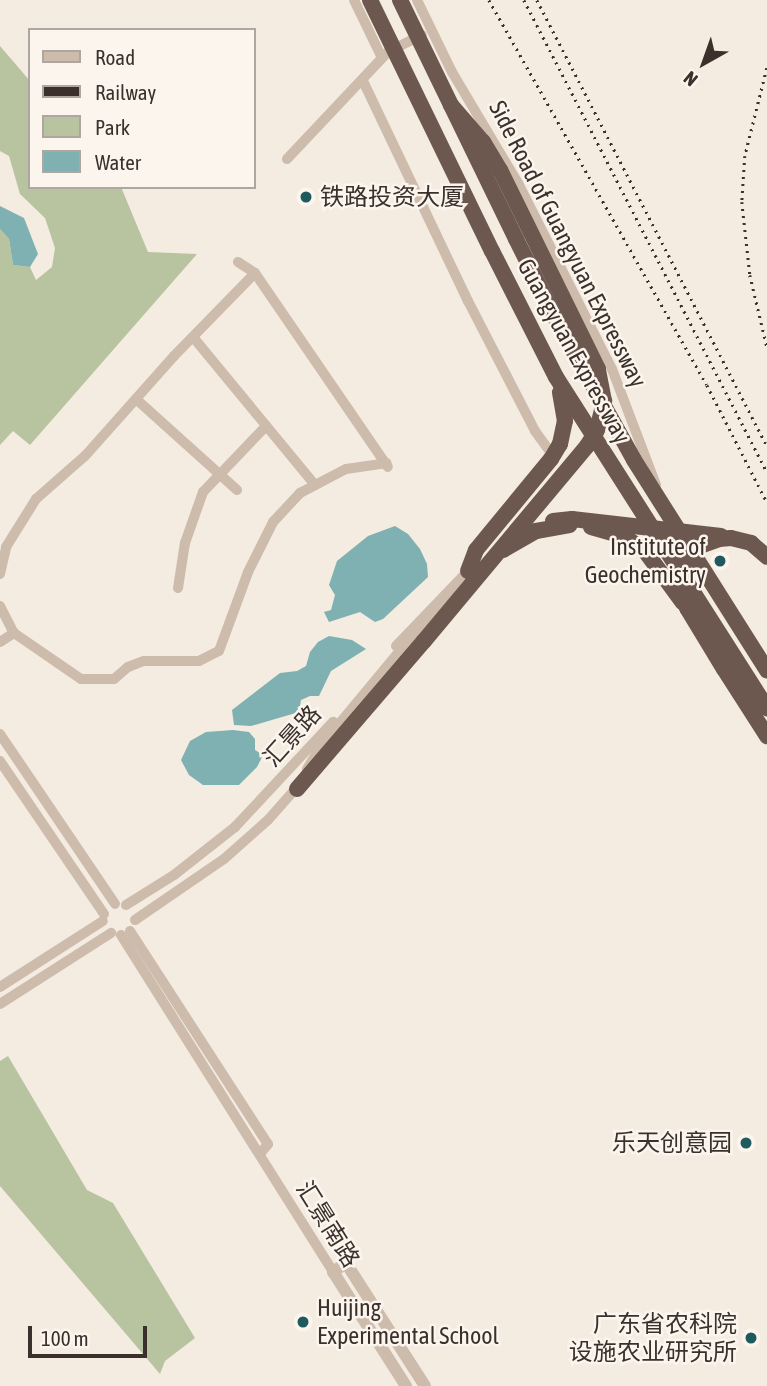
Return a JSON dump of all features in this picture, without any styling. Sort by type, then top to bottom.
[{"type":"highway","name":"Guangyuan Expressway","points":[[370,0],[556,377],[767,708]]},
{"type":"highway","name":"Guangyuan Expressway","points":[[400,0],[516,239],[578,358],[667,514],[767,670]]},
{"type":"highway","points":[[297,789],[587,446],[597,430],[604,401],[598,369],[500,170],[483,142],[451,105]]},
{"type":"highway","points":[[473,574],[476,550],[553,456],[564,434],[565,421],[556,377]]},
{"type":"highway","points":[[473,574],[516,534],[572,519],[731,538],[751,543],[767,557]]},
{"type":"highway","points":[[552,524],[591,527],[625,537],[653,560],[687,608],[767,736]]},
{"type":"highway","points":[[687,608],[680,578],[688,559],[704,543],[731,538]]},
{"type":"street","points":[[354,0],[382,58]]},
{"type":"street","name":"Side Road of Guangyuan Expressway","points":[[417,0],[452,72],[518,183],[612,369],[667,514]]},
{"type":"street","points":[[287,159],[382,58],[395,48],[431,30]]},
{"type":"street","points":[[363,81],[468,301],[538,437],[553,456]]},
{"type":"street","points":[[0,606],[14,633],[81,679],[114,679],[128,667],[144,660],[200,661],[219,651],[248,572],[273,522],[300,493],[346,469],[387,465],[256,273],[239,262]]},
{"type":"street","points":[[0,574],[6,547],[36,499],[85,456],[192,337],[256,273]]},
{"type":"street","points":[[192,337],[315,485]]},
{"type":"street","points":[[136,399],[237,490]]},
{"type":"street","points":[[178,588],[184,543],[203,492],[266,426]]},
{"type":"street","name":"汇景路","points":[[0,1004],[124,930],[224,859],[268,820],[297,789],[320,747],[428,617],[473,574]]},
{"type":"street","name":"汇景路","points":[[104,918],[120,904],[174,875],[235,827],[341,713],[411,628],[473,574]]},
{"type":"street","points":[[0,642],[14,633]]},
{"type":"street","points":[[0,734],[120,904],[133,911],[124,930],[104,918],[0,761]]},
{"type":"street","points":[[0,987],[104,918]]},
{"type":"street","name":"汇景南路","points":[[124,930],[260,1154],[406,1386]]},
{"type":"street","name":"汇景南路","points":[[334,1272],[346,1263],[425,1386]]},
{"type":"green space","points":[[0,46],[28,79],[28,189],[122,189],[148,252],[197,254],[30,445],[13,431],[0,445],[0,229],[9,239],[13,265],[30,267],[36,280],[52,267],[55,248],[45,218],[20,194],[9,156],[0,151]]},
{"type":"green space","points":[[8,1056],[87,1190],[113,1203],[195,1338],[165,1361],[160,1374],[0,1186],[0,1061]]},
{"type":"water","points":[[0,206],[24,218],[38,254],[30,267],[13,265],[9,239],[0,229]]},
{"type":"water","points":[[395,526],[408,534],[420,549],[427,564],[428,577],[383,619],[375,622],[360,612],[329,622],[324,612],[331,610],[335,595],[329,585],[337,561],[368,536]]},
{"type":"water","points":[[329,636],[352,640],[366,649],[331,671],[319,696],[301,700],[299,712],[251,726],[234,725],[232,710],[280,673],[297,671],[306,666],[310,652],[318,642]]},
{"type":"water","points":[[206,732],[249,732],[255,739],[255,750],[263,755],[257,767],[239,785],[203,785],[189,775],[181,760],[190,741]]},
{"type":"railway","points":[[489,0],[707,385],[767,502]]},
{"type":"railway","points":[[524,0],[767,472]]},
{"type":"railway","points":[[537,0],[767,446]]},
{"type":"railway","points":[[767,68],[745,156],[742,202],[750,275],[767,347]]},
{"type":"place","name":"铁路投资大厦","points":[[306,197]]},
{"type":"place","name":"Institute of Geochemistry","points":[[720,561]]},
{"type":"place","name":"乐天创意园","points":[[746,1143]]},
{"type":"place","name":"Huijing Experimental School","points":[[303,1322]]},
{"type":"place","name":"广东省农科院 设施农业研究所","points":[[751,1338]]}]
